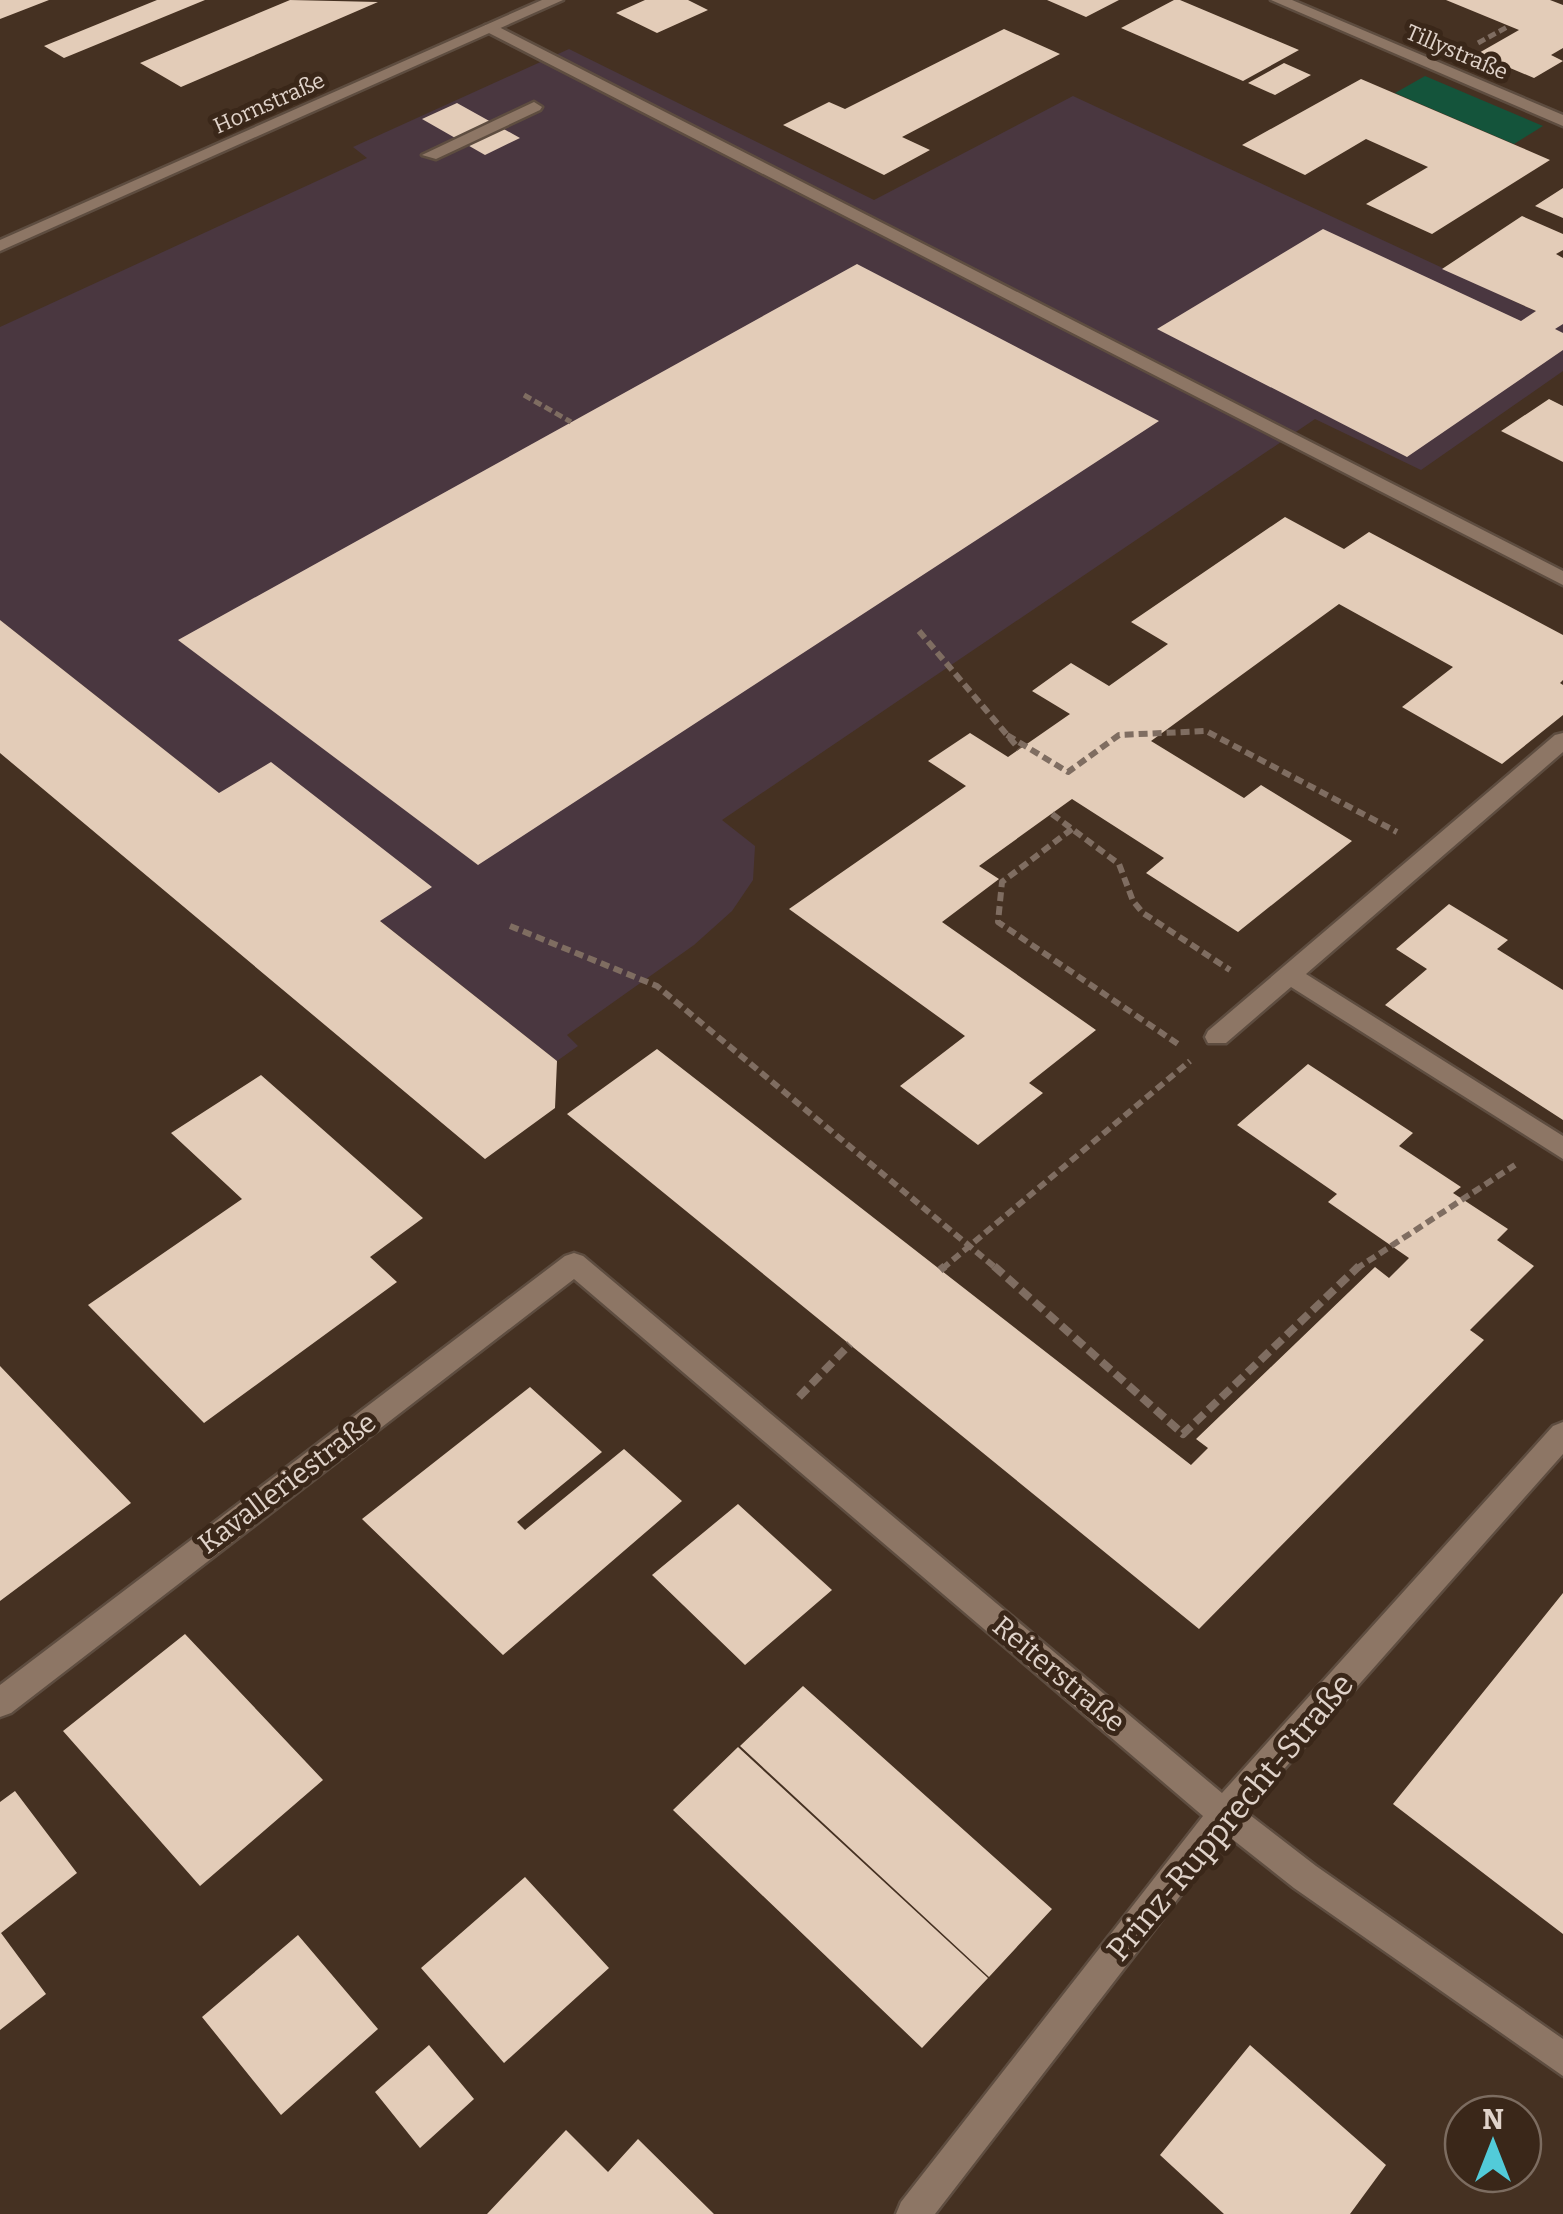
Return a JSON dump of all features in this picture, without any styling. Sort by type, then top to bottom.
[{"type":"street","name":"Hornstraße","points":[[0,246],[555,0]]},
{"type":"street","name":"Tillystraße","points":[[1279,0],[1563,122]]},
{"type":"street","points":[[490,28],[1563,579]]},
{"type":"street","points":[[534,107],[430,155],[534,107]]},
{"type":"street","points":[[1217,1037],[1563,740]]},
{"type":"street","points":[[1290,975],[1557,1146]]},
{"type":"street","name":"Reiterstraße","points":[[574,1264],[1224,1814],[1306,1877],[1563,2058]]},
{"type":"street","name":"Kavalleriestraße","points":[[0,1703],[574,1264]]},
{"type":"street","name":"Prinz-Rupprecht-Straße","points":[[913,2214],[1224,1814],[1563,1434]]},
{"type":"path","points":[[524,394],[570,422]]},
{"type":"path","points":[[919,632],[1019,749]]},
{"type":"path","points":[[1008,735],[1068,772],[1119,735],[1206,731],[1434,851]]},
{"type":"path","points":[[1052,814],[1118,864],[1133,901],[1143,914],[1267,995]]},
{"type":"path","points":[[1072,828],[1002,882],[998,922],[1196,1056]]},
{"type":"path","points":[[510,926],[657,986],[970,1245],[1183,1434],[1365,1260],[1557,1146]]},
{"type":"path","points":[[940,1270],[1217,1037]]},
{"type":"path","points":[[768,1429],[850,1344]]},
{"type":"shaded area","points":[[569,49],[874,200],[1073,96],[1563,324],[1563,371],[1421,470],[1315,419],[722,820],[755,846],[753,880],[732,911],[694,945],[567,1035],[578,1046],[557,1061],[0,620],[0,327],[367,158],[353,147]]},
{"type":"green space","points":[[1425,76],[1543,126],[1514,144],[1395,93]]},
{"type":"building","points":[[0,0],[49,0],[0,19]]},
{"type":"building","points":[[157,0],[205,0],[64,58],[44,46]]},
{"type":"building","points":[[290,0],[378,2],[181,87],[140,63]]},
{"type":"building","points":[[645,0],[688,0],[708,10],[657,33],[616,13]]},
{"type":"building","points":[[1047,0],[1119,0],[1086,17]]},
{"type":"building","points":[[1174,0],[1299,50],[1243,81],[1121,28]]},
{"type":"building","points":[[1446,0],[1550,0],[1563,5],[1563,48],[1551,55],[1563,61],[1534,78],[1477,54],[1519,30]]},
{"type":"building","points":[[1004,29],[1060,54],[902,137],[930,150],[884,175],[783,125],[829,102],[845,109]]},
{"type":"building","points":[[1284,63],[1311,75],[1275,95],[1248,83]]},
{"type":"building","points":[[1361,79],[1550,160],[1432,234],[1366,204],[1428,167],[1366,139],[1305,175],[1242,145]]},
{"type":"building","points":[[457,103],[520,138],[485,155],[422,119]]},
{"type":"building","points":[[1563,188],[1563,218],[1535,206]]},
{"type":"building","points":[[1522,216],[1563,234],[1563,250],[1556,254],[1563,258],[1563,324],[1555,329],[1563,333],[1563,350],[1407,457],[1157,329],[1323,229],[1521,321],[1536,311],[1442,269]]},
{"type":"building","points":[[857,264],[1159,421],[478,865],[178,640]]},
{"type":"building","points":[[1549,399],[1563,406],[1563,462],[1501,431]]},
{"type":"building","points":[[1285,517],[1344,549],[1369,532],[1563,635],[1563,715],[1502,764],[1402,707],[1453,667],[1339,604],[1151,741],[1244,798],[1261,785],[1352,841],[1238,932],[1146,873],[1164,858],[1072,799],[979,866],[999,879],[942,922],[1096,1030],[1029,1083],[1043,1093],[978,1145],[900,1086],[965,1036],[789,909],[966,786],[928,761],[970,733],[1008,757],[1070,714],[1032,691],[1071,663],[1109,686],[1168,644],[1131,622]]},
{"type":"building","points":[[0,620],[219,793],[271,762],[432,887],[380,921],[557,1061],[555,1108],[485,1159],[0,753]]},
{"type":"building","points":[[1449,904],[1508,940],[1497,949],[1563,990],[1563,1120],[1385,1005],[1427,969],[1396,949]]},
{"type":"building","points":[[657,1049],[1191,1465],[1208,1448],[1196,1439],[1375,1267],[1389,1278],[1409,1258],[1328,1202],[1337,1194],[1237,1125],[1308,1064],[1413,1133],[1399,1146],[1461,1187],[1453,1193],[1508,1229],[1497,1240],[1534,1266],[1470,1330],[1484,1340],[1199,1629],[567,1114]]},
{"type":"building","points":[[261,1075],[423,1218],[370,1257],[397,1282],[204,1423],[88,1305],[242,1199],[171,1133]]},
{"type":"building","points":[[0,1366],[131,1503],[0,1601]]},
{"type":"building","points":[[530,1387],[602,1452],[517,1522],[525,1530],[624,1449],[682,1501],[503,1655],[362,1519]]},
{"type":"building","points":[[738,1504],[832,1590],[745,1665],[652,1575]]},
{"type":"building","points":[[1563,1593],[1563,1934],[1393,1804]]},
{"type":"building","points":[[185,1634],[323,1780],[200,1886],[63,1731]]},
{"type":"building","points":[[803,1686],[1052,1909],[989,1977],[740,1746]]},
{"type":"building","points":[[738,1747],[988,1978],[922,2048],[673,1810]]},
{"type":"building","points":[[15,1791],[77,1873],[1,1933],[46,1994],[0,2030],[0,1802]]},
{"type":"building","points":[[525,1877],[609,1968],[504,2063],[421,1968]]},
{"type":"building","points":[[298,1935],[378,2029],[281,2115],[202,2017]]},
{"type":"building","points":[[429,2045],[474,2099],[420,2148],[375,2092]]},
{"type":"building","points":[[1250,2045],[1386,2165],[1350,2214],[1224,2214],[1160,2155]]},
{"type":"building","points":[[566,2130],[608,2172],[638,2139],[714,2214],[487,2214]]}]
